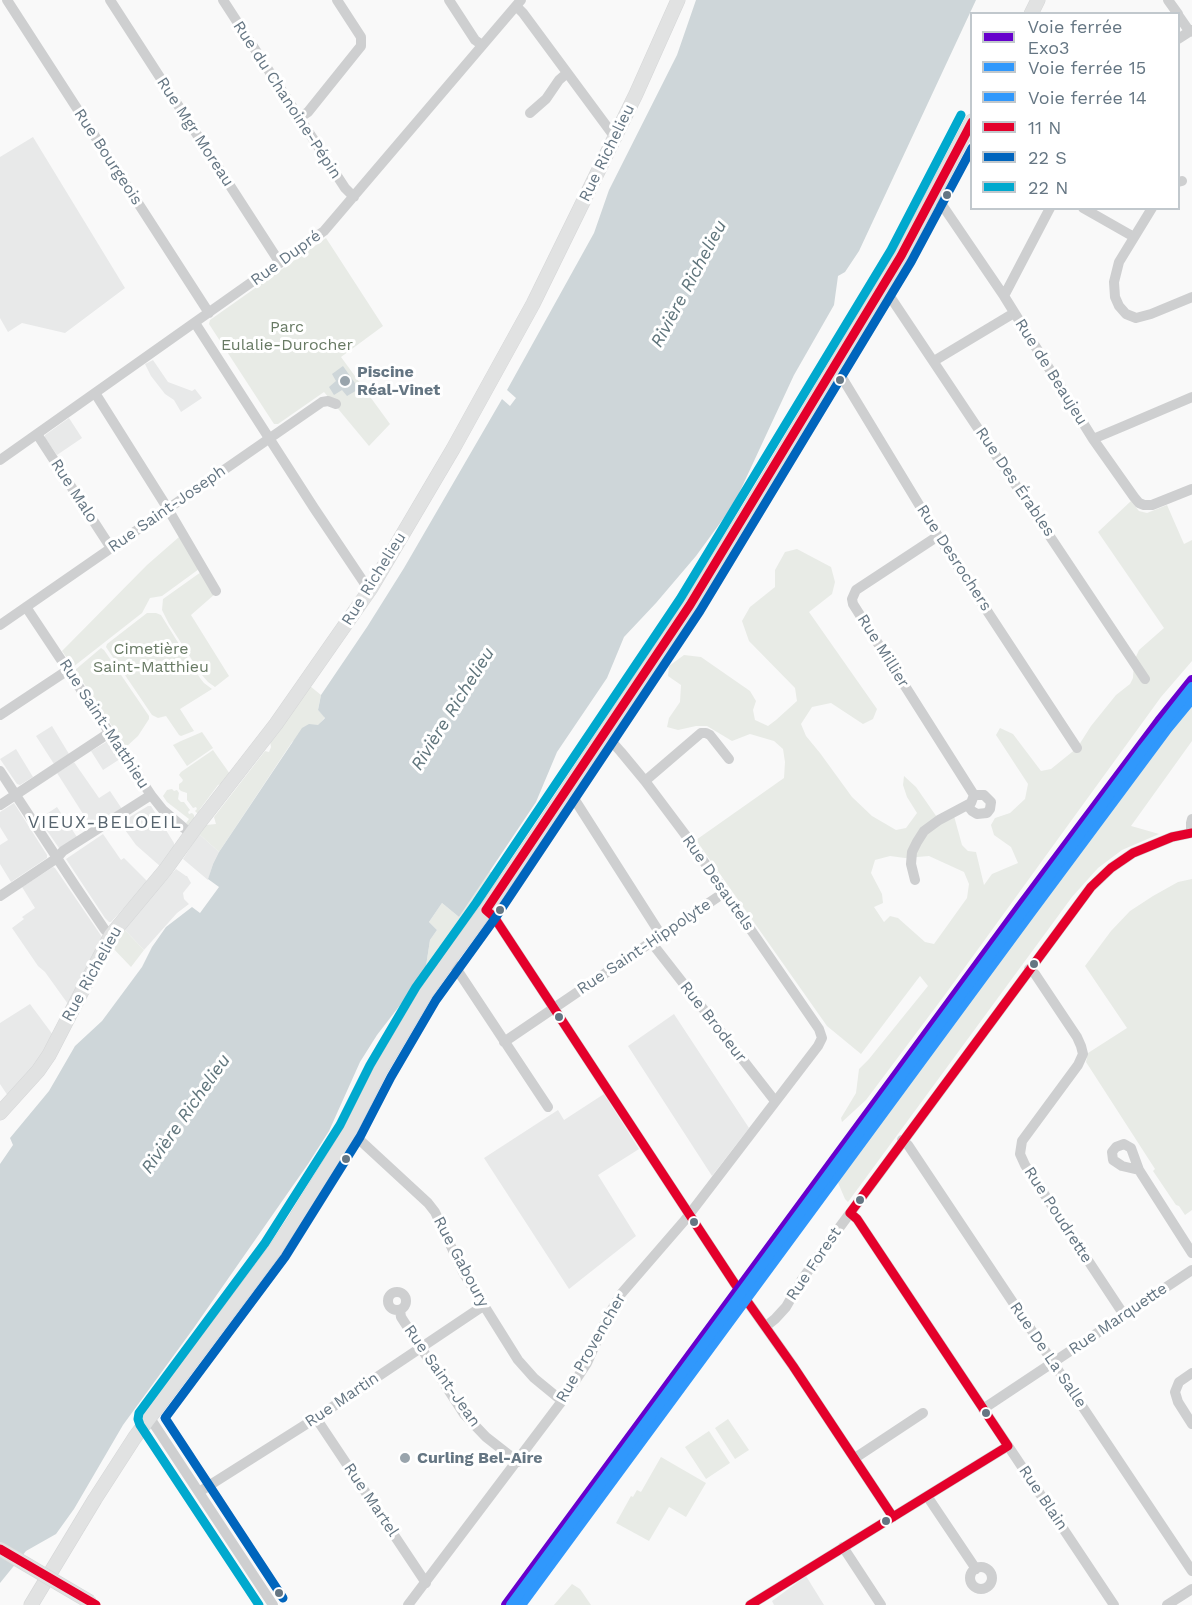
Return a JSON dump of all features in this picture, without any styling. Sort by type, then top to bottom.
[{"type":"main road","name":"Rue Richelieu","points":[[0,1113],[48,1057],[111,934],[166,869],[281,716],[370,588],[494,377],[563,244],[656,51],[678,0]]},
{"type":"main road","points":[[34,1604],[119,1461],[275,1250],[350,1131],[371,1087],[405,1028],[690,605],[901,256],[970,125]]},
{"type":"main road","points":[[0,1549],[89,1604]]},
{"type":"main road","points":[[0,1558],[89,1604]]},
{"type":"street","name":"Rue Bourgeois","points":[[7,0],[210,313]]},
{"type":"street","name":"Rue Mgr Moreau","points":[[110,0],[280,263]]},
{"type":"street","name":"Rue du Chanoine-Pépin","points":[[223,0],[345,188],[354,197]]},
{"type":"street","points":[[299,118],[308,112],[361,46],[361,37],[337,0]]},
{"type":"street","points":[[449,0],[475,39],[482,45]]},
{"type":"street","name":"Rue Dupré","points":[[0,460],[324,231],[518,3]]},
{"type":"street","points":[[518,3],[567,73],[611,132],[616,135]]},
{"type":"street","points":[[1180,17],[1191,31]]},
{"type":"street","points":[[530,113],[546,99],[559,80],[567,73]]},
{"type":"street","name":"Rue de Beaujeu","points":[[934,193],[1004,296],[1093,439],[1139,502],[1152,505],[1192,489]]},
{"type":"street","points":[[1004,296],[1049,210]]},
{"type":"street","points":[[1087,210],[1134,237]]},
{"type":"street","points":[[1151,210],[1119,262],[1113,282],[1119,306],[1126,314],[1136,318],[1192,297]]},
{"type":"street","name":"Rue Des Érables","points":[[883,286],[1145,679]]},
{"type":"street","points":[[934,361],[1014,313]]},
{"type":"street","points":[[195,323],[266,431],[268,439],[365,584],[370,588]]},
{"type":"street","name":"Rue Desrochers","points":[[835,366],[938,536],[1077,748]]},
{"type":"street","points":[[95,393],[168,509],[216,591]]},
{"type":"street","points":[[1093,439],[1192,397]]},
{"type":"street","name":"Rue Saint-Joseph","points":[[1,620],[26,607],[322,402],[328,401],[336,404]]},
{"type":"street","name":"Rue Malo","points":[[37,434],[111,548]]},
{"type":"street","name":"Rue Millier","points":[[915,880],[911,864],[912,852],[924,831],[939,820],[968,806],[977,814],[987,813],[991,802],[984,795],[974,795],[852,599],[856,590],[938,536]]},
{"type":"street","name":"Rue Saint-Matthieu","points":[[26,607],[151,795],[163,810],[191,834]]},
{"type":"street","points":[[0,715],[68,670]]},
{"type":"street","points":[[0,805],[109,733]]},
{"type":"street","points":[[645,781],[701,733],[710,735],[729,759]]},
{"type":"street","name":"Rue Desautels","points":[[604,734],[645,781],[687,837],[820,1030],[822,1038]]},
{"type":"street","points":[[0,771],[105,930],[111,934]]},
{"type":"street","points":[[566,792],[573,797],[661,935]]},
{"type":"street","points":[[0,896],[57,858],[63,851],[151,795]]},
{"type":"street","points":[[968,806],[974,795]]},
{"type":"street","points":[[1192,819],[1192,833]]},
{"type":"street","name":"Rue Forest","points":[[765,1327],[786,1307],[809,1269],[1082,898],[1104,874],[1133,853],[1172,837],[1192,833]]},
{"type":"street","name":"Rue Saint-Hippolyte","points":[[504,1042],[725,892]]},
{"type":"street","points":[[486,910],[494,917],[689,1214],[893,1517]]},
{"type":"street","name":"Rue Brodeur","points":[[651,942],[775,1101]]},
{"type":"street","points":[[450,959],[548,1107]]},
{"type":"street","name":"Rue Poudrette","points":[[1029,969],[1035,974],[1077,1037],[1083,1054],[1078,1065],[1022,1141],[1020,1154],[1124,1315]]},
{"type":"street","name":"Rue Provencher","points":[[408,1605],[562,1401],[587,1363],[617,1299],[689,1214],[822,1038]]},
{"type":"street","name":"Rue Gaboury","points":[[350,1131],[428,1203],[435,1212],[456,1258],[483,1306],[522,1365],[562,1401]]},
{"type":"street","name":"Rue De La Salle","points":[[903,1140],[1192,1570]]},
{"type":"street","points":[[1139,1170],[1192,1253]]},
{"type":"street","name":"Rue Blain","points":[[850,1213],[857,1219],[1114,1605]]},
{"type":"street","name":"Rue Marquette","points":[[983,1409],[1192,1270]]},
{"type":"street","name":"Rue Martin","points":[[199,1492],[316,1418],[483,1306]]},
{"type":"street","name":"Rue Saint-Jean","points":[[400,1310],[401,1317],[453,1399],[486,1437],[518,1462]]},
{"type":"street","points":[[1192,1373],[1179,1382],[1175,1392],[1177,1400],[1192,1424]]},
{"type":"street","points":[[855,1458],[923,1413]]},
{"type":"street","points":[[150,1418],[273,1605]]},
{"type":"street","name":"Rue Martel","points":[[316,1418],[426,1582]]},
{"type":"street","points":[[756,1603],[1008,1446]]},
{"type":"street","points":[[927,1496],[976,1569]]},
{"type":"street","points":[[843,1547],[881,1605]]},
{"type":"street","points":[[1167,1605],[1192,1589]]},
{"type":"shaded area","points":[[33,137],[125,288],[65,333],[22,323],[8,332],[0,318],[0,157]]},
{"type":"shaded area","points":[[153,360],[168,382],[192,391],[195,389],[202,398],[181,412],[174,400],[165,394],[151,376],[145,364]]},
{"type":"shaded area","points":[[69,418],[82,438],[57,455],[45,435]]},
{"type":"shaded area","points":[[52,726],[69,754],[54,764],[36,736]]},
{"type":"shaded area","points":[[108,741],[120,759],[103,770],[91,751]]},
{"type":"shaded area","points":[[16,749],[33,777],[20,785],[0,759]]},
{"type":"shaded area","points":[[74,762],[99,798],[110,791],[122,809],[92,828],[57,773]]},
{"type":"shaded area","points":[[14,803],[47,858],[11,882],[0,864],[0,845],[8,840],[0,827],[0,812]]},
{"type":"shaded area","points":[[151,806],[174,843],[174,848],[161,867],[136,845],[120,823]]},
{"type":"shaded area","points":[[57,807],[77,837],[59,848],[39,819]]},
{"type":"shaded area","points":[[103,834],[121,860],[124,858],[148,882],[111,922],[105,918],[66,859]]},
{"type":"shaded area","points":[[199,834],[219,852],[208,880],[183,859]]},
{"type":"shaded area","points":[[53,867],[102,937],[68,1004],[12,928],[35,908],[22,887]]},
{"type":"shaded area","points":[[176,869],[187,876],[191,883],[183,893],[184,899],[189,904],[177,913],[144,950],[123,928]]},
{"type":"shaded area","points":[[30,1004],[53,1035],[42,1056],[8,1096],[0,1084],[0,1023]]},
{"type":"shaded area","points":[[674,1014],[749,1128],[712,1176],[628,1046]]},
{"type":"shaded area","points":[[604,1094],[639,1149],[598,1175],[636,1236],[569,1289],[484,1158],[558,1110],[564,1120]]},
{"type":"shaded area","points":[[806,1576],[824,1605],[774,1605],[772,1601]]},
{"type":"green space","name":"Parc Eulalie-Durocher","points":[[326,238],[383,326],[341,357],[390,424],[369,446],[324,392],[278,424],[274,424],[209,324],[210,320]]},
{"type":"green space","points":[[1131,501],[1139,511],[1147,513],[1167,505],[1184,544],[1192,540],[1192,661],[1161,697],[866,1100],[842,1122],[841,1118],[856,1093],[859,1069],[928,986],[920,976],[861,1054],[827,1026],[696,840],[784,778],[783,749],[774,741],[750,734],[732,741],[707,726],[678,730],[667,727],[669,718],[680,702],[681,685],[668,676],[669,666],[684,655],[701,657],[750,691],[756,701],[753,710],[755,720],[768,726],[797,701],[795,688],[749,641],[742,621],[750,607],[775,587],[775,570],[785,552],[797,549],[831,567],[835,582],[832,594],[809,612],[877,709],[873,719],[863,724],[831,703],[812,707],[801,724],[806,736],[852,797],[872,816],[896,830],[906,828],[917,813],[907,797],[903,785],[904,776],[916,787],[941,823],[954,816],[962,845],[968,851],[976,852],[984,885],[992,874],[1018,863],[1011,847],[994,835],[991,825],[995,818],[1010,813],[1025,799],[1028,784],[996,735],[1000,728],[1013,734],[1041,771],[1051,769],[1077,748],[1116,695],[1130,684],[1133,678],[1134,661],[1139,650],[1164,628],[1098,532]],"holes":[[[890,856],[905,858],[929,856],[964,872],[969,884],[967,898],[934,944],[925,942],[898,918],[890,916],[884,922],[874,907],[883,903],[882,894],[871,873],[875,860]]]},
{"type":"green space","name":"Cimetière Saint-Matthieu","points":[[179,537],[199,569],[162,596],[150,598],[142,613],[73,667],[62,651],[147,565]]},
{"type":"green space","name":"Cimetière Saint-Matthieu","points":[[201,572],[215,594],[191,615],[229,676],[215,687],[201,674],[162,610],[163,599]]},
{"type":"green space","name":"Cimetière Saint-Matthieu","points":[[147,613],[161,615],[200,678],[212,689],[180,709],[194,731],[181,736],[166,716],[158,718],[152,715],[106,647]]},
{"type":"green space","name":"Cimetière Saint-Matthieu","points":[[101,648],[149,716],[138,736],[126,747],[75,670]]},
{"type":"green space","points":[[310,686],[321,695],[318,710],[325,717],[318,726],[292,742],[219,852],[199,834],[206,825],[216,824],[214,817],[265,751],[269,752],[270,741]]},
{"type":"green space","points":[[1192,698],[1192,741],[1131,826],[1159,834],[1122,850],[1098,868],[1072,897],[848,1202],[836,1178],[874,1130]]},
{"type":"green space","points":[[202,732],[213,748],[187,766],[173,745]]},
{"type":"green space","points":[[213,750],[230,774],[222,784],[218,785],[200,809],[199,814],[195,811],[196,807],[193,808],[187,800],[187,793],[179,789],[179,784],[183,780],[179,775]]},
{"type":"green space","points":[[167,790],[177,790],[178,799],[184,802],[190,810],[189,814],[194,815],[190,827],[186,823],[189,819],[167,802],[163,796]]},
{"type":"green space","points":[[489,871],[504,879],[436,973],[426,966],[430,940],[437,930],[429,922],[442,903],[459,917]]},
{"type":"green space","points":[[1192,879],[1192,1210],[1185,1215],[1153,1171],[1155,1169],[1086,1062],[1088,1053],[1127,1028],[1085,966],[1111,931],[1130,911],[1178,882]]},
{"type":"green space","points":[[123,928],[144,950],[131,967],[110,945]]},
{"type":"green space","points":[[728,1419],[749,1450],[735,1459],[715,1428]]},
{"type":"green space","points":[[709,1431],[730,1463],[706,1479],[685,1447]]},
{"type":"green space","points":[[661,1457],[706,1483],[686,1517],[669,1507],[649,1541],[616,1523],[631,1496],[633,1497],[637,1490],[641,1492]]},
{"type":"green space","points":[[572,1584],[580,1589],[591,1605],[554,1605]]},
{"type":"water","name":"Rivière Richelieu","points":[[696,0],[976,0],[859,251],[845,272],[838,276],[834,305],[794,375],[734,504],[696,556],[624,637],[607,678],[557,752],[536,802],[459,917],[442,903],[429,922],[437,930],[430,940],[426,966],[414,987],[377,1035],[360,1062],[329,1131],[193,1329],[123,1425],[74,1509],[56,1534],[26,1551],[0,1583],[0,1164],[13,1145],[10,1138],[49,1091],[75,1046],[102,1021],[142,967],[166,927],[192,907],[200,913],[219,887],[208,879],[219,852],[302,728],[309,724],[318,725],[325,718],[318,710],[321,695],[404,568],[502,399],[510,406],[516,398],[507,390],[594,233],[609,190],[677,55]]},
{"type":"water","name":"Piscine Réal-Vinet","points":[[343,366],[359,389],[347,396],[342,390],[334,395],[329,387],[336,381],[332,374]]},
{"type":"rail line","name":"Exo3","points":[[506,1605],[1019,908],[1192,680]]},
{"type":"rail line","name":"14","points":[[511,1605],[1011,927],[1192,687]]},
{"type":"rail line","name":"15","points":[[521,1605],[1029,915],[1192,699]]},
{"type":"transit line","points":[[259,1605],[140,1425],[139,1413],[265,1243],[340,1125],[370,1065],[416,987],[476,903],[680,599],[891,250],[961,115]]},
{"type":"transit line","points":[[893,1517],[793,1366],[735,1284],[494,917],[486,910],[690,605],[901,256],[970,126]]},
{"type":"transit line","points":[[283,1598],[165,1418],[285,1257],[360,1137],[391,1077],[436,1000],[496,917],[700,611],[911,262],[970,152]]},
{"type":"transit line","points":[[750,1605],[1008,1446],[857,1219],[850,1213],[1091,887],[1111,868],[1133,853],[1172,837],[1192,833]]},
{"type":"transit line","points":[[0,1549],[96,1605]]},
{"type":"place","name":"Piscine Réal-Vinet","points":[[345,381]]},
{"type":"place","name":"Curling Bel-Aire","points":[[405,1458]]},
{"type":"district","name":"VIEUX-BELOEIL","points":[[105,823]]}]
